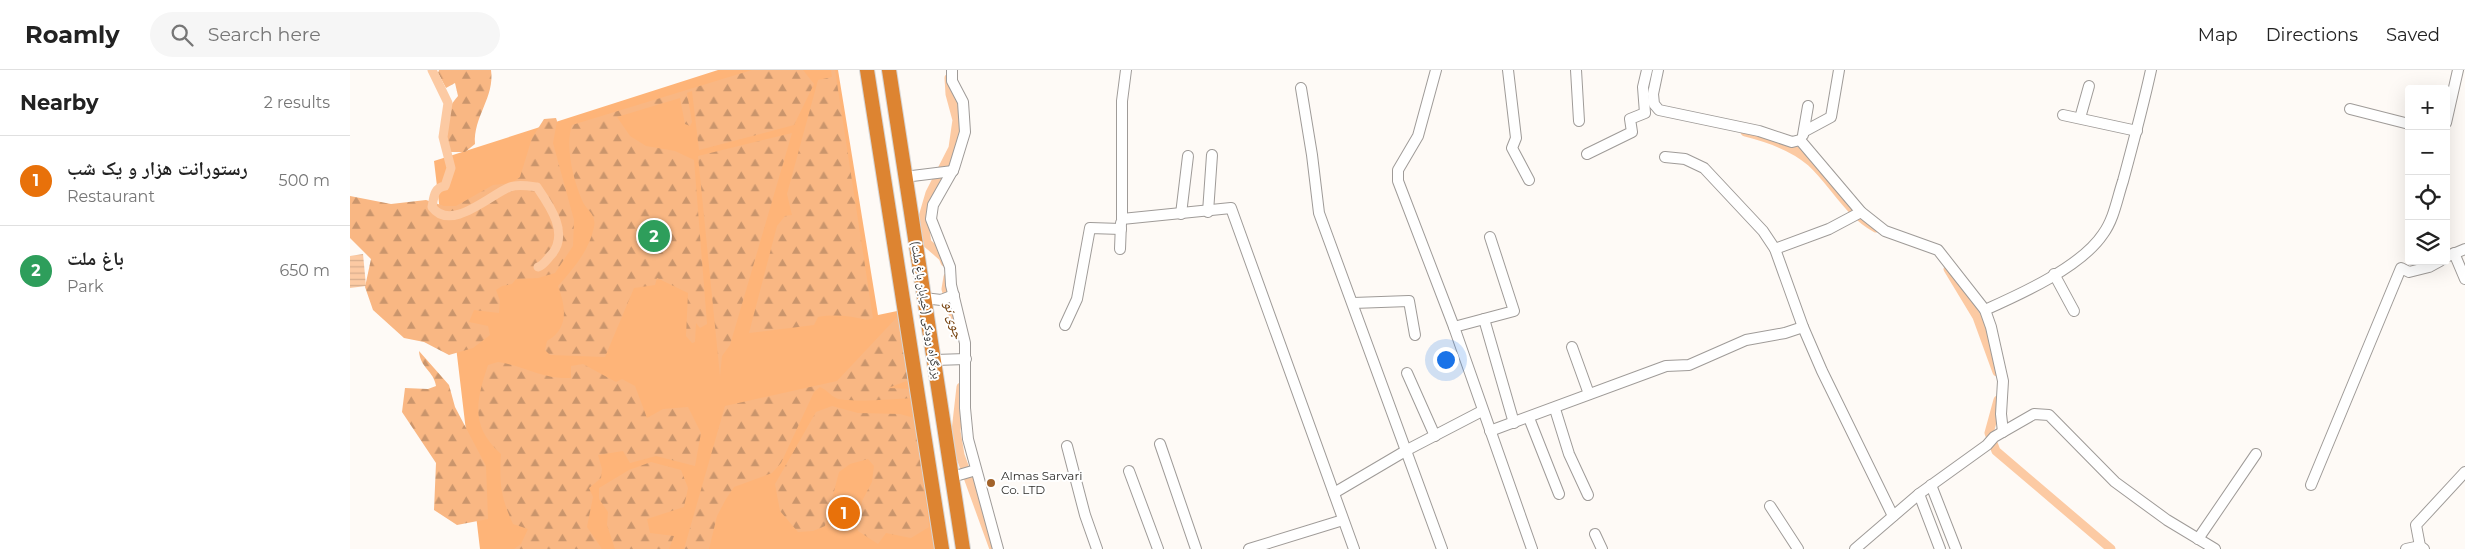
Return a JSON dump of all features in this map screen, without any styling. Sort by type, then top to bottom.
[{"type":"highway","name":"بزرگراه رودکی (خیابان باغ ملت)","points":[[867,70],[942,549]]},
{"type":"highway","name":"بزرگراه رودکی (خیابان باغ ملت)","points":[[889,70],[904,177],[935,360],[964,474],[963,549]]},
{"type":"street","points":[[952,70],[952,81],[962,102],[965,132],[960,154],[948,171],[933,205],[932,220],[950,268],[948,297],[965,343],[961,359],[968,440],[964,474],[998,549]]},
{"type":"street","points":[[1120,249],[1122,101],[1126,70]]},
{"type":"street","points":[[1436,70],[1418,136],[1398,170],[1398,181],[1454,327],[1532,549]]},
{"type":"street","points":[[1508,70],[1516,138],[1512,148],[1529,180]]},
{"type":"street","points":[[1576,70],[1579,120]]},
{"type":"street","points":[[1587,154],[1632,132],[1630,119],[1645,113],[1643,87],[1647,70]]},
{"type":"street","points":[[1658,70],[1653,94],[1654,104],[1659,110],[1759,131],[1792,142],[1831,117],[1839,70]]},
{"type":"street","points":[[1985,310],[2038,286],[2088,251],[2103,234],[2113,214],[2152,70]]},
{"type":"street","points":[[2450,105],[2458,70]]},
{"type":"street","points":[[2080,118],[2089,86]]},
{"type":"street","points":[[1301,88],[1319,213],[1442,549]]},
{"type":"street","points":[[1808,106],[1803,136],[1857,214],[1885,231],[1938,250],[1985,310],[1991,327],[2003,381],[1999,434]]},
{"type":"street","points":[[2350,109],[2405,123]]},
{"type":"street","points":[[2063,115],[2137,131]]},
{"type":"street","points":[[1208,212],[1212,155]]},
{"type":"street","points":[[1181,214],[1188,156]]},
{"type":"street","points":[[1665,157],[1685,159],[1704,168],[1763,231],[1774,249],[1804,327],[1893,516]]},
{"type":"street","points":[[904,177],[948,171]]},
{"type":"street","points":[[1065,325],[1077,299],[1090,228],[1231,208],[1354,549]]},
{"type":"street","points":[[1774,249],[1829,229],[1857,214]]},
{"type":"street","points":[[1454,327],[1514,310],[1490,237]]},
{"type":"street","points":[[2465,249],[2450,255],[2465,279]]},
{"type":"street","points":[[2311,485],[2405,270],[2409,265]]},
{"type":"street","points":[[2405,270],[2429,268],[2434,265]]},
{"type":"street","points":[[2054,274],[2074,311]]},
{"type":"street","points":[[924,298],[948,297]]},
{"type":"street","points":[[1353,303],[1409,301],[1415,335]]},
{"type":"street","points":[[1484,319],[1514,423]]},
{"type":"street","points":[[1490,431],[1555,409],[1589,394],[1666,366],[1690,365],[1746,340],[1785,333],[1804,327]]},
{"type":"street","points":[[1572,347],[1589,394]]},
{"type":"street","points":[[935,360],[961,359]]},
{"type":"street","points":[[1408,373],[1436,436]]},
{"type":"street","points":[[1555,409],[1570,454],[1588,495]]},
{"type":"street","points":[[1334,494],[1407,450],[1482,411]]},
{"type":"street","points":[[1855,549],[1919,494],[1999,434],[2034,414],[2049,414],[2115,482],[2167,520],[2215,549]]},
{"type":"street","points":[[1529,418],[1559,494]]},
{"type":"street","points":[[1160,444],[1196,549]]},
{"type":"street","points":[[1067,446],[1085,515],[1097,549]]},
{"type":"street","points":[[2198,539],[2256,454]]},
{"type":"street","points":[[1129,471],[1158,549]]},
{"type":"street","points":[[2406,549],[2422,547],[2416,525],[2465,472]]},
{"type":"street","points":[[1931,485],[1956,549]]},
{"type":"street","points":[[1919,494],[1940,549]]},
{"type":"street","points":[[1770,506],[1798,549]]},
{"type":"street","points":[[1249,549],[1343,520]]},
{"type":"street","points":[[1595,534],[1602,549]]},
{"type":"shaded area","points":[[718,70],[838,70],[878,315],[902,310],[935,549],[480,549],[434,161]]},
{"type":"shaded area","points":[[363,254],[366,286],[350,288],[350,256]]},
{"type":"green space","points":[[439,70],[491,70],[490,89],[477,125],[475,144],[465,152],[448,152],[444,136],[444,122],[449,109],[458,96],[455,83],[446,88],[438,73]]},
{"type":"green space","points":[[752,70],[803,70],[814,84],[794,125],[699,150],[692,91],[687,93],[692,122],[690,126],[685,124],[680,98],[617,117],[630,136],[646,146],[675,151],[694,160],[707,324],[700,328],[696,323],[695,342],[692,343],[686,336],[688,293],[657,278],[655,285],[634,288],[605,357],[550,355],[545,350],[547,341],[559,330],[564,317],[563,302],[558,286],[585,251],[594,227],[594,218],[582,200],[573,173],[569,143],[572,125]]},
{"type":"green space","points":[[831,70],[835,70],[873,318],[868,320],[855,317],[824,316],[818,317],[814,325],[749,333],[777,226],[785,216],[792,215],[787,194],[818,80],[832,77]]},
{"type":"green space","points":[[556,118],[553,143],[574,220],[573,246],[555,273],[538,278],[516,279],[512,284],[502,286],[496,290],[500,301],[499,313],[474,310],[469,322],[488,326],[490,335],[473,348],[449,355],[424,342],[404,338],[373,310],[365,287],[371,259],[350,238],[350,196],[391,204],[426,200],[444,206],[456,206],[493,185],[512,183],[520,177],[532,138],[544,119]]},
{"type":"green space","points":[[792,133],[730,345],[722,356],[720,376],[698,156]]},
{"type":"green space","points":[[900,314],[909,380],[888,388],[911,389],[912,398],[850,400],[836,398],[820,387],[814,392],[781,463],[772,473],[734,487],[717,516],[709,549],[684,549],[725,406],[837,381]]},
{"type":"green space","points":[[419,351],[449,385],[455,407],[486,466],[488,519],[457,525],[434,510],[436,463],[402,412],[405,388],[428,389],[436,386],[433,377],[422,362]]},
{"type":"green space","points":[[498,362],[560,378],[571,378],[571,366],[583,364],[616,382],[622,379],[635,386],[647,418],[663,409],[688,407],[701,433],[695,466],[656,456],[630,463],[623,451],[598,455],[602,469],[601,478],[589,488],[593,497],[587,527],[602,549],[514,549],[521,544],[528,529],[513,524],[509,515],[503,498],[500,473],[501,454],[484,433],[478,412],[481,390],[488,365]]},
{"type":"green space","points":[[832,406],[858,413],[900,414],[914,418],[929,527],[911,538],[886,533],[878,544],[858,531],[862,501],[872,482],[874,466],[868,459],[850,464],[839,472],[825,526],[813,531],[798,532],[780,511],[775,484],[816,412]]},
{"type":"green space","points":[[651,462],[681,470],[688,488],[684,507],[647,519],[650,533],[674,536],[669,549],[615,549],[607,525],[608,512],[599,499],[599,488],[629,470]]},
{"type":"waterway","points":[[432,70],[448,103],[443,137],[451,168],[445,186],[435,193],[432,207],[440,214],[450,216],[471,209],[510,187],[520,185],[537,187],[556,220],[559,237],[557,246],[552,254],[538,267]]},
{"type":"waterway","name":"جوی نو","points":[[945,262],[943,257],[927,243],[923,217],[930,193],[953,148],[957,120],[950,94],[949,78]]},
{"type":"waterway","points":[[1745,132],[1780,143],[1804,156],[1819,170],[1849,206],[1866,222],[1876,228]]},
{"type":"waterway","points":[[1948,269],[1977,317],[1997,372]]},
{"type":"waterway","name":"جوی نو","points":[[948,277],[946,289],[957,329]]},
{"type":"waterway","name":"جوی نو","points":[[961,387],[956,431],[960,455],[994,549]]},
{"type":"waterway","points":[[1998,400],[1989,433],[1996,451],[2111,549]]},
{"type":"place","name":"باغ ملت","points":[[654,236]]},
{"type":"place","name":"Almas Sarvari Co. LTD","points":[[991,483]]},
{"type":"place","name":"رستورانت هزار و یک شب","points":[[844,513]]}]
